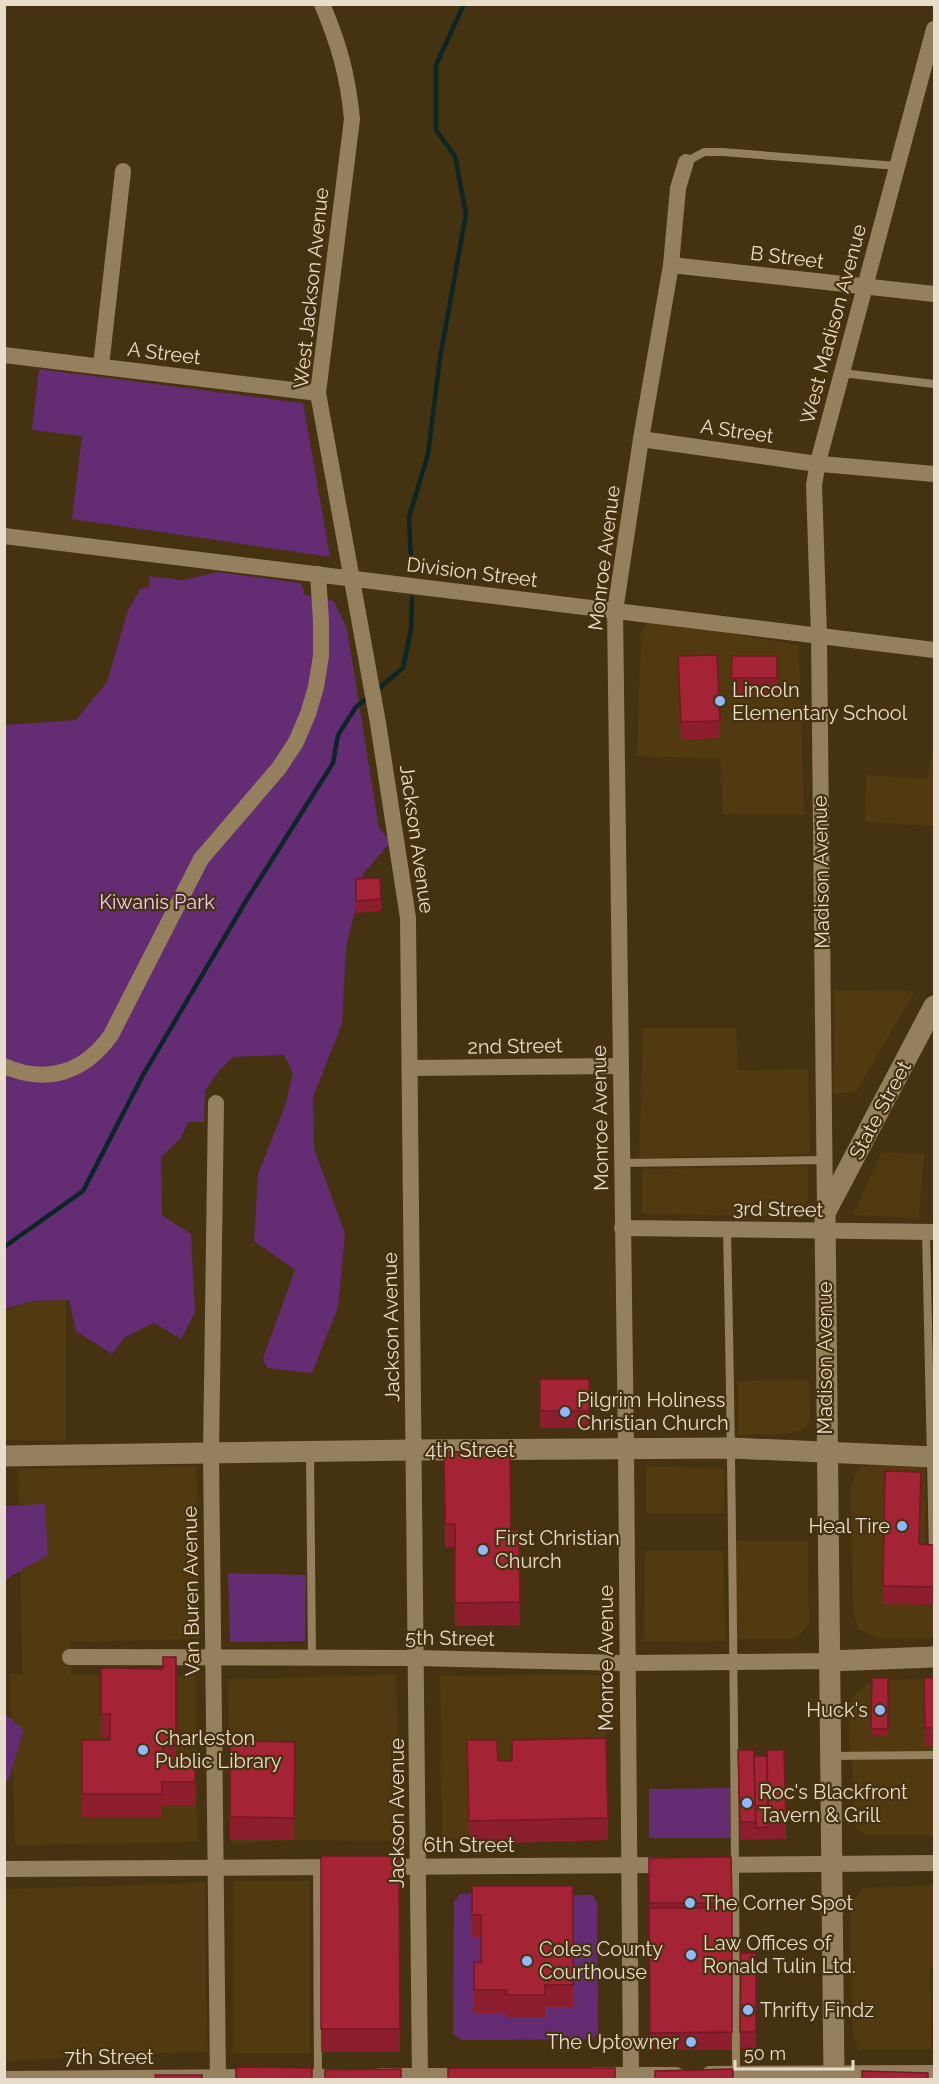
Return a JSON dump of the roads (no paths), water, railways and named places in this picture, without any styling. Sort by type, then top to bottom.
[{"type":"street","name":"West Jackson Avenue","points":[[322,4],[335,34],[349,83],[352,119],[318,393],[352,578]]},
{"type":"street","name":"West Madison Avenue","points":[[819,636],[814,485],[818,462],[934,29]]},
{"type":"street","name":"Monroe Avenue","points":[[631,2077],[626,1449],[615,611],[641,439],[671,265],[678,188],[686,162]]},
{"type":"street","points":[[100,366],[123,171]]},
{"type":"street","name":"B Street","points":[[671,265],[934,294]]},
{"type":"street","name":"A Street","points":[[4,355],[318,393]]},
{"type":"street","name":"A Street","points":[[641,439],[810,462],[934,474]]},
{"type":"street","name":"Division Street","points":[[4,536],[934,650]]},
{"type":"street","points":[[4,1066],[21,1073],[56,1074],[73,1069],[88,1060],[102,1048],[111,1035],[201,859],[279,768],[296,742],[313,696],[321,656],[318,574]]},
{"type":"street","name":"Jackson Avenue","points":[[352,578],[408,918],[420,2078]]},
{"type":"street","name":"Madison Avenue","points":[[819,636],[833,2076]]},
{"type":"street","name":"State Street","points":[[825,1222],[934,1006]]},
{"type":"street","name":"2nd Street","points":[[410,1068],[620,1066]]},
{"type":"street","name":"Van Buren Avenue","points":[[216,1103],[211,1454],[218,2079]]},
{"type":"street","name":"3rd Street","points":[[622,1228],[727,1230],[825,1222],[930,1232]]},
{"type":"street","name":"4th Street","points":[[4,1456],[732,1448],[932,1457]]},
{"type":"street","name":"5th Street","points":[[70,1657],[417,1658],[626,1663],[829,1661]]},
{"type":"street","points":[[829,1661],[934,1657]]},
{"type":"street","name":"6th Street","points":[[4,1869],[934,1863]]},
{"type":"street","points":[[572,2075],[736,2077],[934,2073]]},
{"type":"street","name":"7th Street","points":[[4,2079],[490,2076]]},
{"type":"lane","points":[[686,162],[704,152],[723,152],[897,166]]},
{"type":"lane","points":[[842,373],[934,384]]},
{"type":"lane","points":[[622,1163],[824,1160]]},
{"type":"lane","points":[[727,1230],[732,1448],[736,2077]]},
{"type":"lane","points":[[930,1232],[934,1554]]},
{"type":"lane","points":[[310,1452],[312,1658]]},
{"type":"lane","points":[[830,1756],[934,1755]]},
{"type":"lane","points":[[317,1867],[318,2078]]},
{"type":"waterway","points":[[411,561],[409,517],[428,454],[440,358],[466,214],[455,156],[436,130],[436,65],[464,4]]},
{"type":"waterway","points":[[377,690],[403,668],[411,629],[412,598]]},
{"type":"waterway","points":[[4,1247],[83,1191],[143,1075],[246,901],[333,763],[338,735],[356,707],[370,696]]},
{"type":"place","name":"Lincoln Elementary School","points":[[720,701]]},
{"type":"place","name":"Pilgrim Holiness Christian Church","points":[[565,1412]]},
{"type":"place","name":"Heal Tire","points":[[902,1526]]},
{"type":"place","name":"First Christian Church","points":[[483,1550]]},
{"type":"place","name":"Huck's","points":[[880,1710]]},
{"type":"place","name":"Charleston Public Library","points":[[143,1750]]},
{"type":"place","name":"Roc's Blackfront Tavern & Grill","points":[[747,1803]]},
{"type":"place","name":"The Corner Spot","points":[[690,1903]]},
{"type":"place","name":"Law Offices of Ronald Tulin Ltd.","points":[[691,1955]]},
{"type":"place","name":"Coles County Courthouse","points":[[527,1961]]},
{"type":"place","name":"Thrifty Findz","points":[[748,2010]]},
{"type":"place","name":"The Uptowner","points":[[691,2042]]},
{"type":"park label","name":"Kiwanis Park","points":[[157,902]]}]
